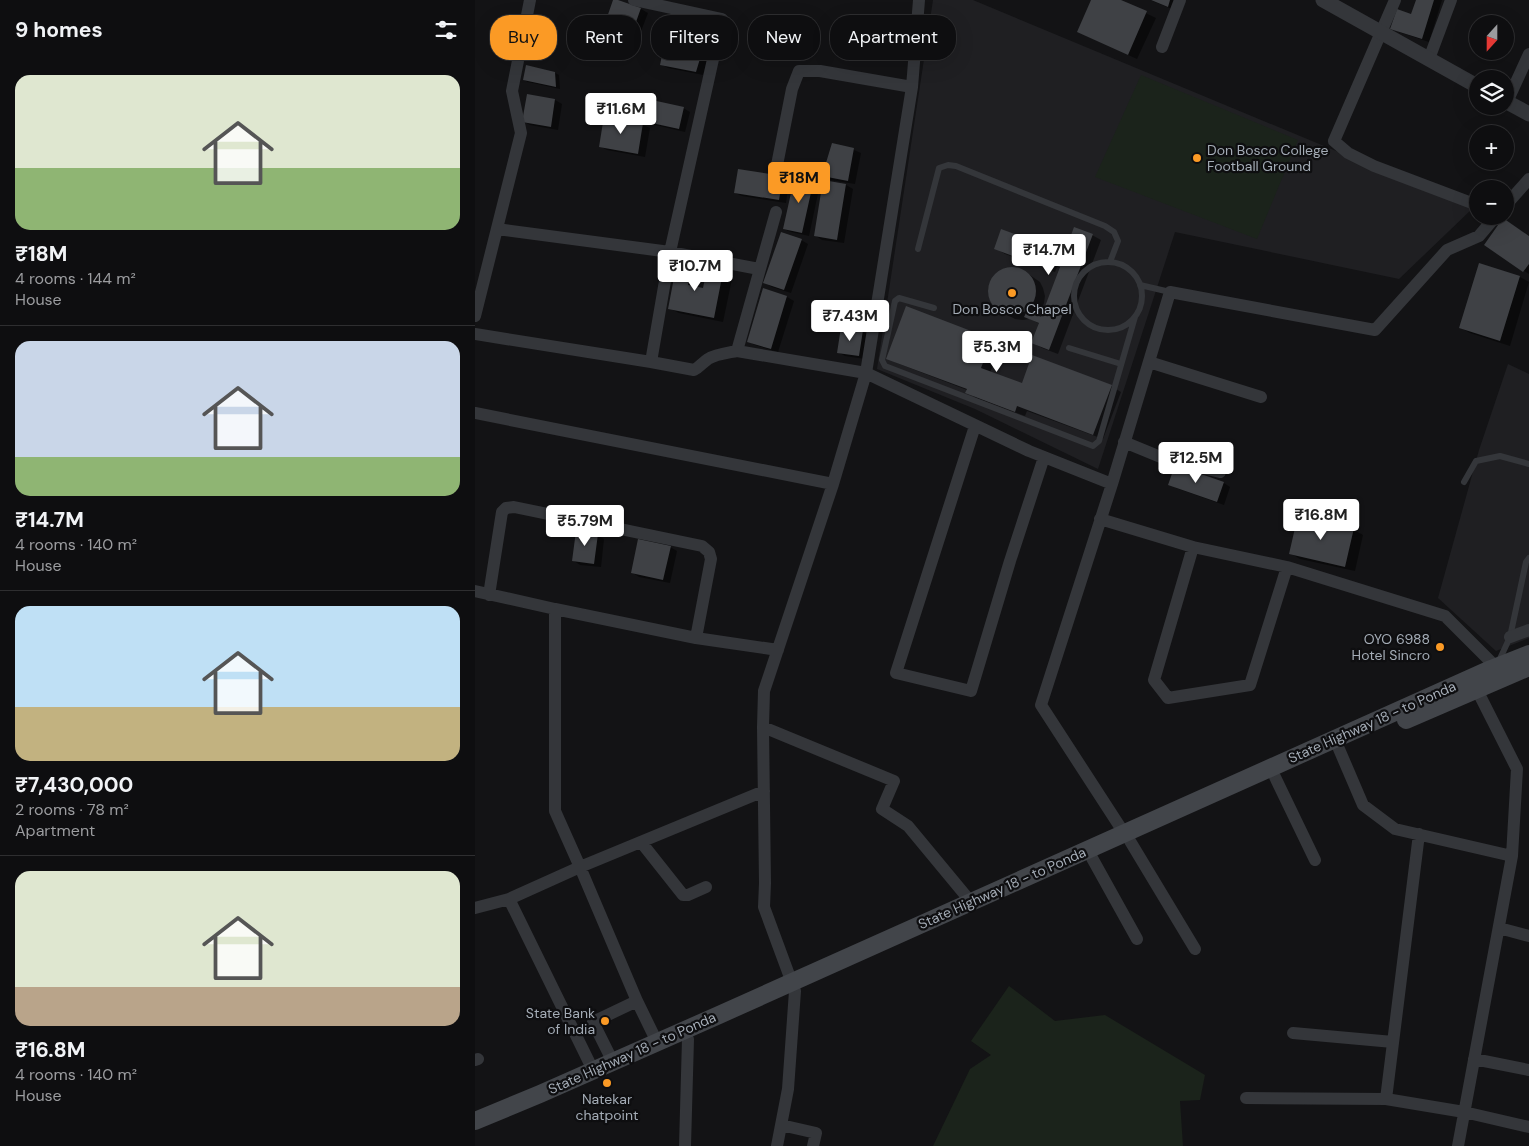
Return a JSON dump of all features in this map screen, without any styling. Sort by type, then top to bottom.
[{"type":"main road","name":"State Highway 18 - to Ponda","points":[[475,1132],[687,1039],[971,902],[1339,749],[1499,672],[1529,654]]},
{"type":"main road","name":"State Highway 18 - to Ponda","points":[[1499,672],[1529,667]]},
{"type":"main road","name":"State Highway 18 - to Ponda","points":[[475,1121],[1092,858],[1127,837],[1474,684]]},
{"type":"street","points":[[475,316],[521,133],[512,90],[530,0]]},
{"type":"street","points":[[634,0],[722,19],[670,252],[651,362]]},
{"type":"street","points":[[777,1146],[788,1089],[793,987],[764,907],[764,691],[833,484],[866,373],[913,87],[919,0]]},
{"type":"street","points":[[1162,47],[1180,0]]},
{"type":"street","points":[[1323,0],[1338,4],[1382,33],[1469,82]]},
{"type":"street","points":[[1395,0],[1334,142],[1348,153],[1375,166],[1469,202]]},
{"type":"street","points":[[1429,59],[1451,0]]},
{"type":"street","points":[[1514,85],[1529,54]]},
{"type":"street","points":[[777,165],[793,89],[799,71],[820,71],[913,87]]},
{"type":"street","points":[[1514,106],[1529,114]]},
{"type":"street","points":[[1514,196],[1529,179]]},
{"type":"street","points":[[737,351],[776,212]]},
{"type":"street","points":[[1195,949],[1127,837],[1041,705],[1170,292],[1375,330],[1447,250],[1479,236],[1489,225]]},
{"type":"street","points":[[497,229],[670,252],[759,269]]},
{"type":"street","points":[[475,334],[694,370],[716,355],[737,351],[866,373],[975,426],[1111,484]]},
{"type":"street","points":[[1149,362],[1261,397]]},
{"type":"street","points":[[475,414],[833,484]]},
{"type":"street","points":[[975,426],[896,673],[971,691],[1044,457]]},
{"type":"street","points":[[1124,442],[1163,458],[1220,472]]},
{"type":"street","points":[[489,594],[502,512],[506,508],[514,507],[693,544],[702,546],[709,552],[711,559],[696,638]]},
{"type":"street","points":[[1100,519],[1193,547],[1287,567],[1445,616],[1499,672]]},
{"type":"street","points":[[1193,547],[1154,680],[1168,698],[1250,685],[1287,567]]},
{"type":"street","points":[[475,591],[696,638],[777,650]]},
{"type":"street","points":[[555,609],[555,811],[637,1001],[657,1042]]},
{"type":"street","points":[[1510,637],[1529,630]]},
{"type":"street","points":[[1458,1146],[1512,856],[1517,769],[1474,684]]},
{"type":"street","points":[[763,727],[894,781],[882,809],[908,826],[971,902]]},
{"type":"street","points":[[1339,749],[1363,804],[1395,829],[1512,856]]},
{"type":"street","points":[[1275,776],[1315,860]]},
{"type":"street","points":[[475,908],[509,898],[764,791]]},
{"type":"street","points":[[1386,1099],[1419,834]]},
{"type":"street","points":[[641,842],[683,895],[688,895],[706,887]]},
{"type":"street","points":[[1092,858],[1137,940]]},
{"type":"street","points":[[509,898],[593,1070]]},
{"type":"street","points":[[1499,928],[1529,936]]},
{"type":"street","points":[[613,1062],[593,1022],[637,1001]]},
{"type":"street","points":[[1293,1033],[1393,1042]]},
{"type":"street","points":[[685,1146],[687,1039]]},
{"type":"street","points":[[1474,1059],[1529,1070]]},
{"type":"street","points":[[1245,1098],[1386,1099],[1464,1112],[1529,1127]]},
{"type":"street","points":[[781,1125],[816,1133],[813,1146]]},
{"type":"lane","points":[[918,249],[939,168],[948,165],[957,166],[1105,226],[1114,232],[1118,241],[1110,262]]},
{"type":"lane","points":[[1110,262],[1127,267],[1135,275],[1141,285],[1143,296],[1141,307],[1127,325],[1117,329],[1105,330],[1094,327],[1085,321],[1078,312],[1074,302],[1074,290],[1078,280],[1085,271],[1094,265],[1110,262]]},
{"type":"lane","points":[[1141,285],[1170,292]]},
{"type":"lane","points":[[934,308],[899,298],[895,301],[882,360],[885,366],[1093,446],[1099,441],[1135,317]]},
{"type":"lane","points":[[1069,348],[1121,364]]},
{"type":"lane","points":[[1464,482],[1476,461],[1500,456],[1529,464]]},
{"type":"lane","points":[[1499,672],[1510,637],[1526,562],[1529,558]]},
{"type":"shaded area","points":[[933,0],[973,0],[1469,206],[1469,212],[1399,279],[1175,232],[1098,469],[975,409],[877,369],[924,60],[956,60],[956,15],[931,15]]},
{"type":"shaded area","name":"Don Bosco College Football Ground","points":[[1141,75],[1298,140],[1257,239],[1095,177]]},
{"type":"shaded area","points":[[1508,364],[1529,374],[1529,638],[1496,651],[1438,598],[1479,450]]},
{"type":"shaded area","points":[[1009,986],[1055,1021],[1105,1015],[1205,1075],[1200,1100],[1180,1101],[1183,1146],[933,1146],[970,1069],[991,1055],[971,1041]]},
{"type":"building","points":[[613,0],[641,8],[638,15],[608,15]]},
{"type":"building","points":[[1091,0],[1121,0],[1147,11],[1128,55],[1077,32]]},
{"type":"building","points":[[1151,0],[1170,0],[1168,7]]},
{"type":"building","points":[[1416,0],[1434,0],[1422,39],[1390,29],[1397,9],[1411,14]]},
{"type":"building","points":[[661,60],[700,60],[696,72],[660,65]]},
{"type":"building","points":[[526,65],[555,72],[556,87],[523,80]]},
{"type":"building","points":[[527,94],[555,99],[551,127],[522,122]]},
{"type":"building","points":[[652,100],[684,107],[679,129],[647,122]]},
{"type":"building","points":[[604,116],[643,123],[638,154],[599,147]]},
{"type":"building","points":[[832,143],[854,148],[848,181],[822,176]]},
{"type":"building","points":[[738,169],[783,176],[779,200],[734,193]]},
{"type":"building","points":[[795,175],[814,179],[802,233],[783,229]]},
{"type":"building","points":[[823,180],[846,184],[837,240],[814,236]]},
{"type":"building","points":[[1498,225],[1513,225],[1529,236],[1529,264],[1523,272],[1484,245]]},
{"type":"building","points":[[1074,227],[1093,234],[1049,350],[1031,343],[1039,323],[1024,317],[1027,311],[1041,317],[1060,267],[1047,262],[1045,268],[994,249],[1001,229],[1055,249],[1053,254],[1063,257]]},
{"type":"building","points":[[781,232],[802,239],[784,290],[763,283]]},
{"type":"building","points":[[677,262],[692,265],[688,285],[703,288],[707,269],[723,272],[714,318],[668,309]]},
{"type":"building","points":[[1479,263],[1520,276],[1500,341],[1459,328]]},
{"type":"building","name":"Don Bosco Chapel","points":[[1007,267],[1017,267],[1026,271],[1032,277],[1036,291],[1032,305],[1026,311],[1017,315],[1007,315],[998,311],[992,305],[988,296],[988,286],[992,277],[998,271]]},
{"type":"building","points":[[763,288],[787,296],[771,349],[747,342]]},
{"type":"building","points":[[906,306],[992,339],[981,368],[1022,383],[1032,355],[1112,385],[1093,435],[1017,406],[1015,412],[965,393],[967,389],[886,359]]},
{"type":"building","points":[[841,327],[863,330],[859,356],[837,353]]},
{"type":"building","points":[[1175,465],[1224,482],[1217,502],[1168,485]]},
{"type":"building","points":[[1298,515],[1354,528],[1345,567],[1289,554]]},
{"type":"building","points":[[576,531],[598,534],[594,564],[572,561]]},
{"type":"building","points":[[638,539],[671,546],[663,580],[631,573]]},
{"type":"place","name":"Don Bosco College Football Ground","points":[[1197,158]]},
{"type":"place","name":"Don Bosco Chapel","points":[[1012,293]]},
{"type":"place","name":"OYO 6988 Hotel Sincro","points":[[1440,647]]},
{"type":"place","name":"State Bank of India","points":[[605,1021]]},
{"type":"place","name":"Natekar chatpoint","points":[[607,1083]]}]
